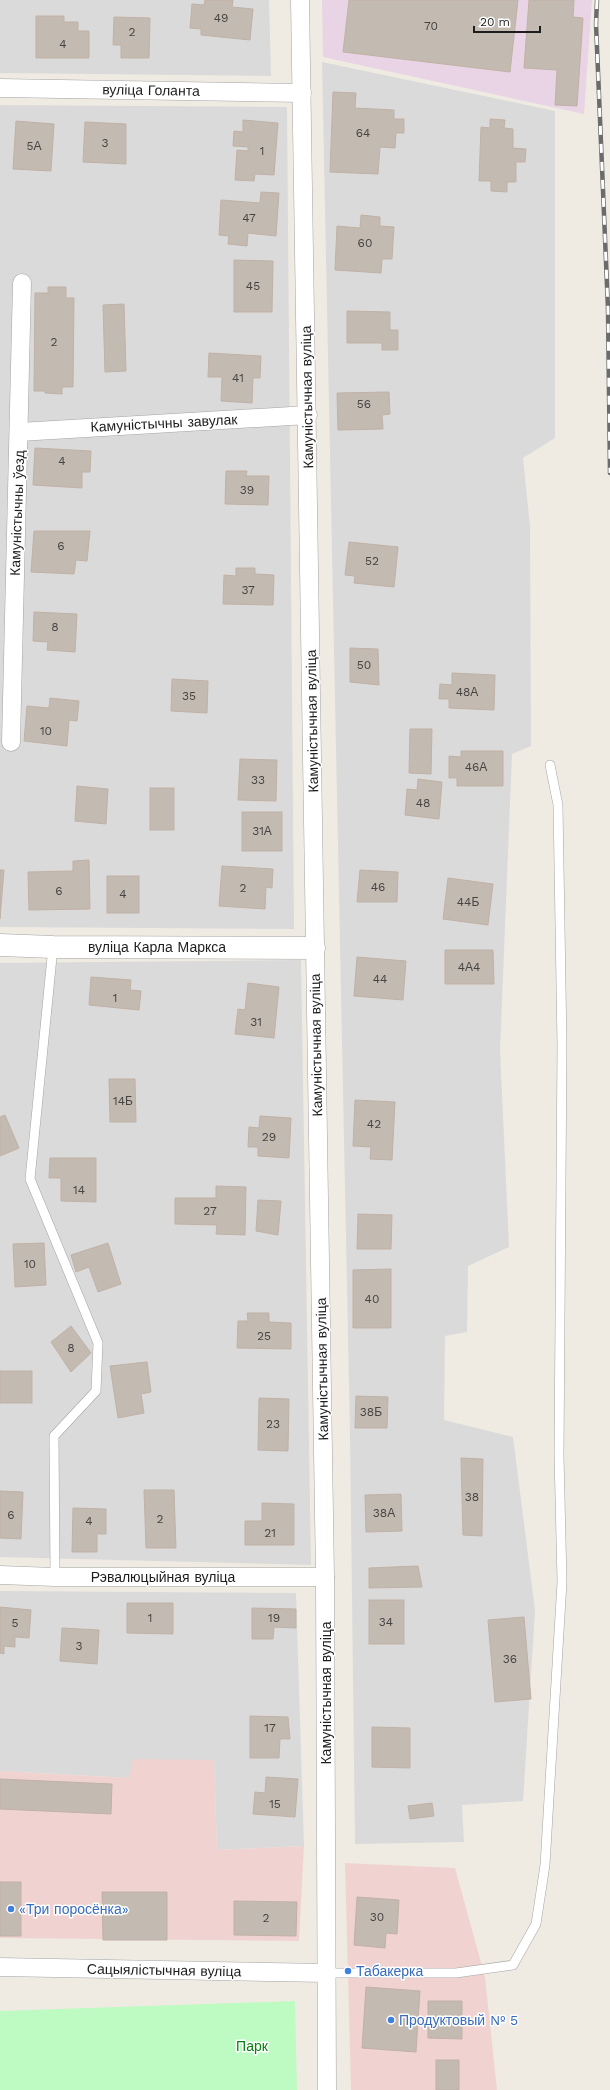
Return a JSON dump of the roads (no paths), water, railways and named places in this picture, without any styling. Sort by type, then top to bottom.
[{"type":"street","name":"Камуністычная вуліца","points":[[300,0],[308,415],[314,948],[325,1577],[327,2090]]},
{"type":"street","name":"вуліца Голанта","points":[[0,88],[302,93]]},
{"type":"street","name":"Камуністычны ўезд","points":[[11,742],[20,432],[22,283]]},
{"type":"street","name":"Камуністычны завулак","points":[[20,432],[308,415]]},
{"type":"street","name":"вуліца Карла Маркса","points":[[0,945],[53,947],[314,948]]},
{"type":"street","name":"Рэвалюцыйная вуліца","points":[[0,1575],[54,1577],[325,1577]]},
{"type":"street","name":"Сацыялістычная вуліца","points":[[0,1967],[327,1973]]},
{"type":"lane","points":[[327,1973],[456,1973],[513,1965],[536,1924],[545,1865],[562,1582],[560,1455],[562,1045],[558,805],[550,765]]},
{"type":"lane","points":[[53,947],[30,1179],[98,1343],[96,1391],[54,1436],[54,1577]]},
{"type":"railway","points":[[597,0],[596,24],[608,309],[610,473]]},
{"type":"place","name":"«Три поросёнка»","points":[[11,1909]]},
{"type":"place","name":"Табакерка","points":[[348,1971]]},
{"type":"place","name":"Продуктовый № 5","points":[[391,2020]]},
{"type":"park label","name":"Парк","points":[[252,2046]]}]
